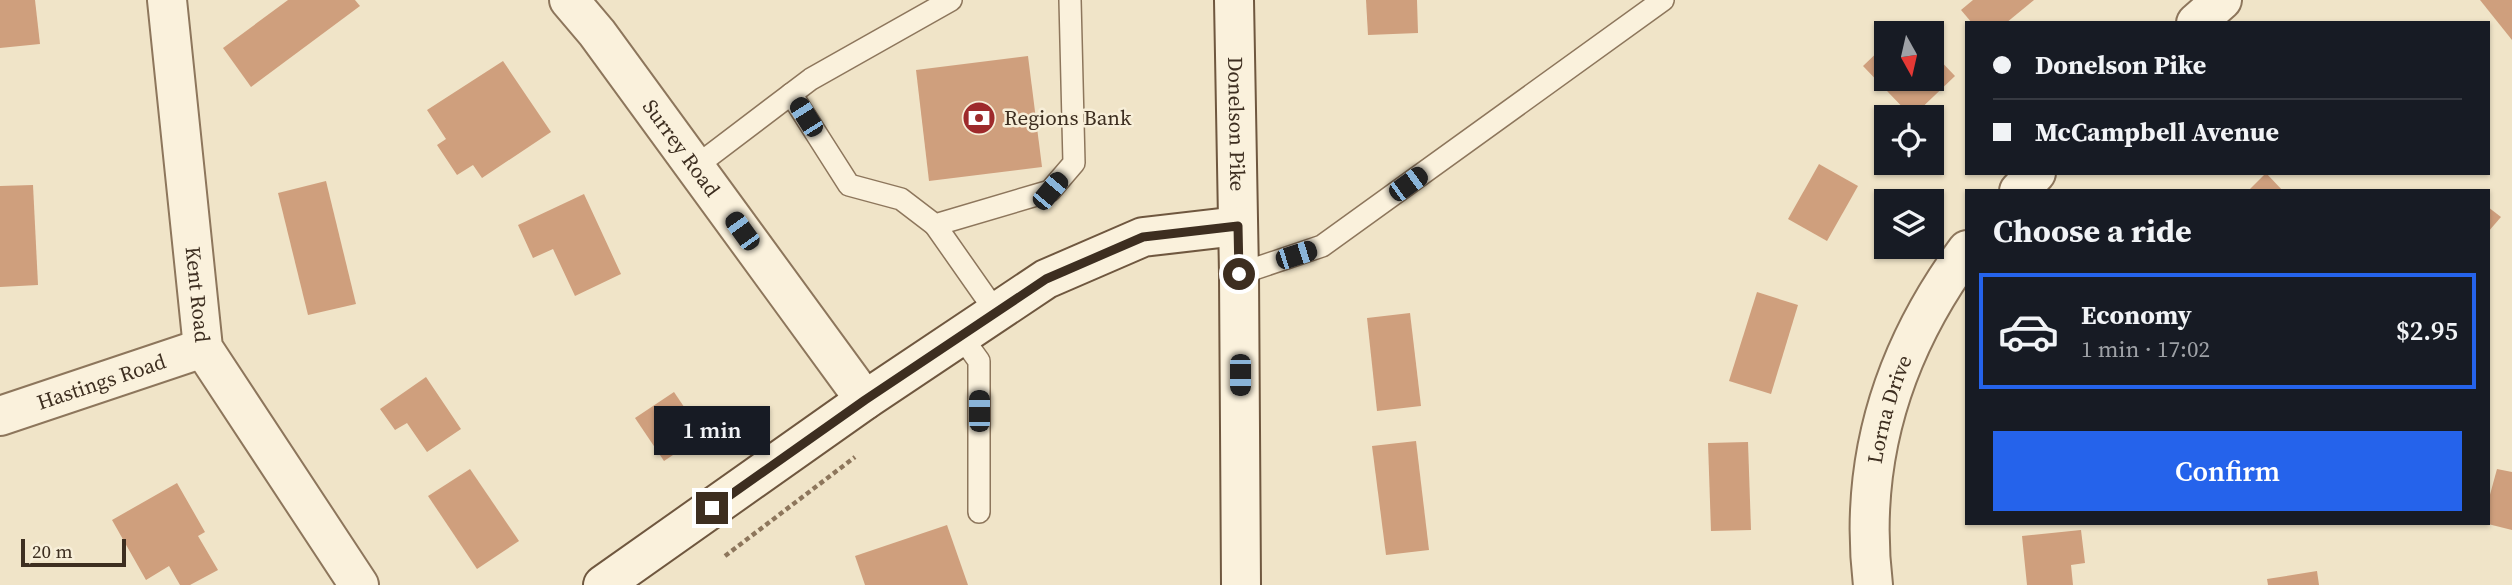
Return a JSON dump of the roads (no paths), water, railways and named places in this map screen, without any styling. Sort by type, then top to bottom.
[{"type":"street","name":"Kent Road","points":[[167,0],[203,348],[359,585]]},
{"type":"street","name":"Surrey Road","points":[[569,0],[597,33],[865,400]]},
{"type":"street","name":"Donelson Pike","points":[[1234,0],[1241,585]]},
{"type":"street","points":[[2198,21],[2222,0]]},
{"type":"street","points":[[2021,189],[2034,175]]},
{"type":"street","points":[[603,585],[865,400],[1046,279],[1143,237],[1238,226]]},
{"type":"street","name":"Lorna Drive","points":[[1872,585],[1868,509],[1877,450],[1897,374],[1920,323],[1965,253]]},
{"type":"street","name":"Hastings Road","points":[[0,416],[203,348]]},
{"type":"lane","points":[[695,167],[811,79],[951,0]]},
{"type":"lane","points":[[935,225],[1050,191],[1074,163],[1070,0]]},
{"type":"lane","points":[[1239,274],[1322,246],[1663,0]]},
{"type":"lane","points":[[791,94],[849,185],[901,199],[935,225],[996,312]]},
{"type":"lane","points":[[961,336],[979,361],[979,512]]},
{"type":"place","name":"Regions Bank","points":[[979,118]]}]
